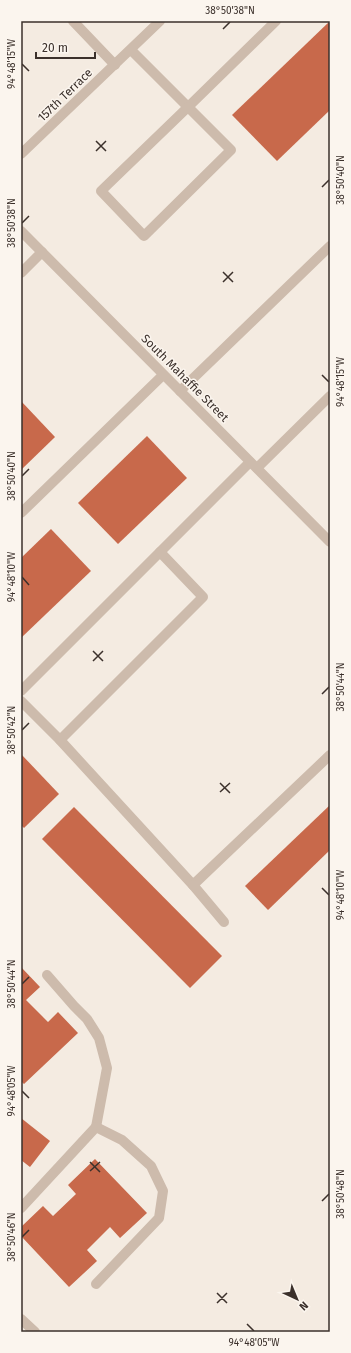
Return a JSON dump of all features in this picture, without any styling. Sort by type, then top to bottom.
[{"type":"street","points":[[73,21],[115,65]]},
{"type":"street","name":"157th Terrace","points":[[21,154],[160,21]]},
{"type":"street","points":[[131,50],[188,107],[231,150],[144,236],[101,191],[188,107],[276,21]]},
{"type":"street","name":"South Mahaffie Street","points":[[21,231],[330,542]]},
{"type":"street","points":[[180,391],[330,246]]},
{"type":"street","points":[[21,273],[42,252]]},
{"type":"street","points":[[21,514],[163,375]]},
{"type":"street","points":[[21,691],[160,552],[330,396]]},
{"type":"street","points":[[60,740],[203,597],[160,552]]},
{"type":"street","points":[[21,701],[60,740],[193,885],[224,922]]},
{"type":"street","points":[[193,885],[330,755]]},
{"type":"street","points":[[21,1208],[96,1128],[107,1068],[99,1038],[87,1019],[47,975]]},
{"type":"street","points":[[96,1128],[122,1140],[151,1166],[163,1191],[159,1218],[96,1284]]},
{"type":"street","points":[[21,1319],[35,1332]]},
{"type":"building","points":[[330,21],[330,110],[277,161],[232,115]]},
{"type":"building","points":[[21,401],[55,437],[21,470]]},
{"type":"building","points":[[147,436],[187,478],[118,544],[78,503]]},
{"type":"building","points":[[51,529],[91,571],[21,638],[21,558]]},
{"type":"building","points":[[21,754],[59,794],[24,828],[21,825]]},
{"type":"building","points":[[330,805],[330,850],[268,910],[245,886]]},
{"type":"building","points":[[74,807],[222,956],[190,988],[42,839]]},
{"type":"building","points":[[21,967],[40,987],[26,1000],[48,1022],[58,1012],[78,1033],[24,1084],[21,1081]]},
{"type":"building","points":[[21,1118],[50,1141],[30,1167],[21,1160]]},
{"type":"building","points":[[95,1159],[147,1213],[120,1238],[110,1227],[87,1250],[97,1261],[69,1287],[21,1236],[21,1227],[43,1206],[53,1216],[76,1194],[68,1185]]}]
